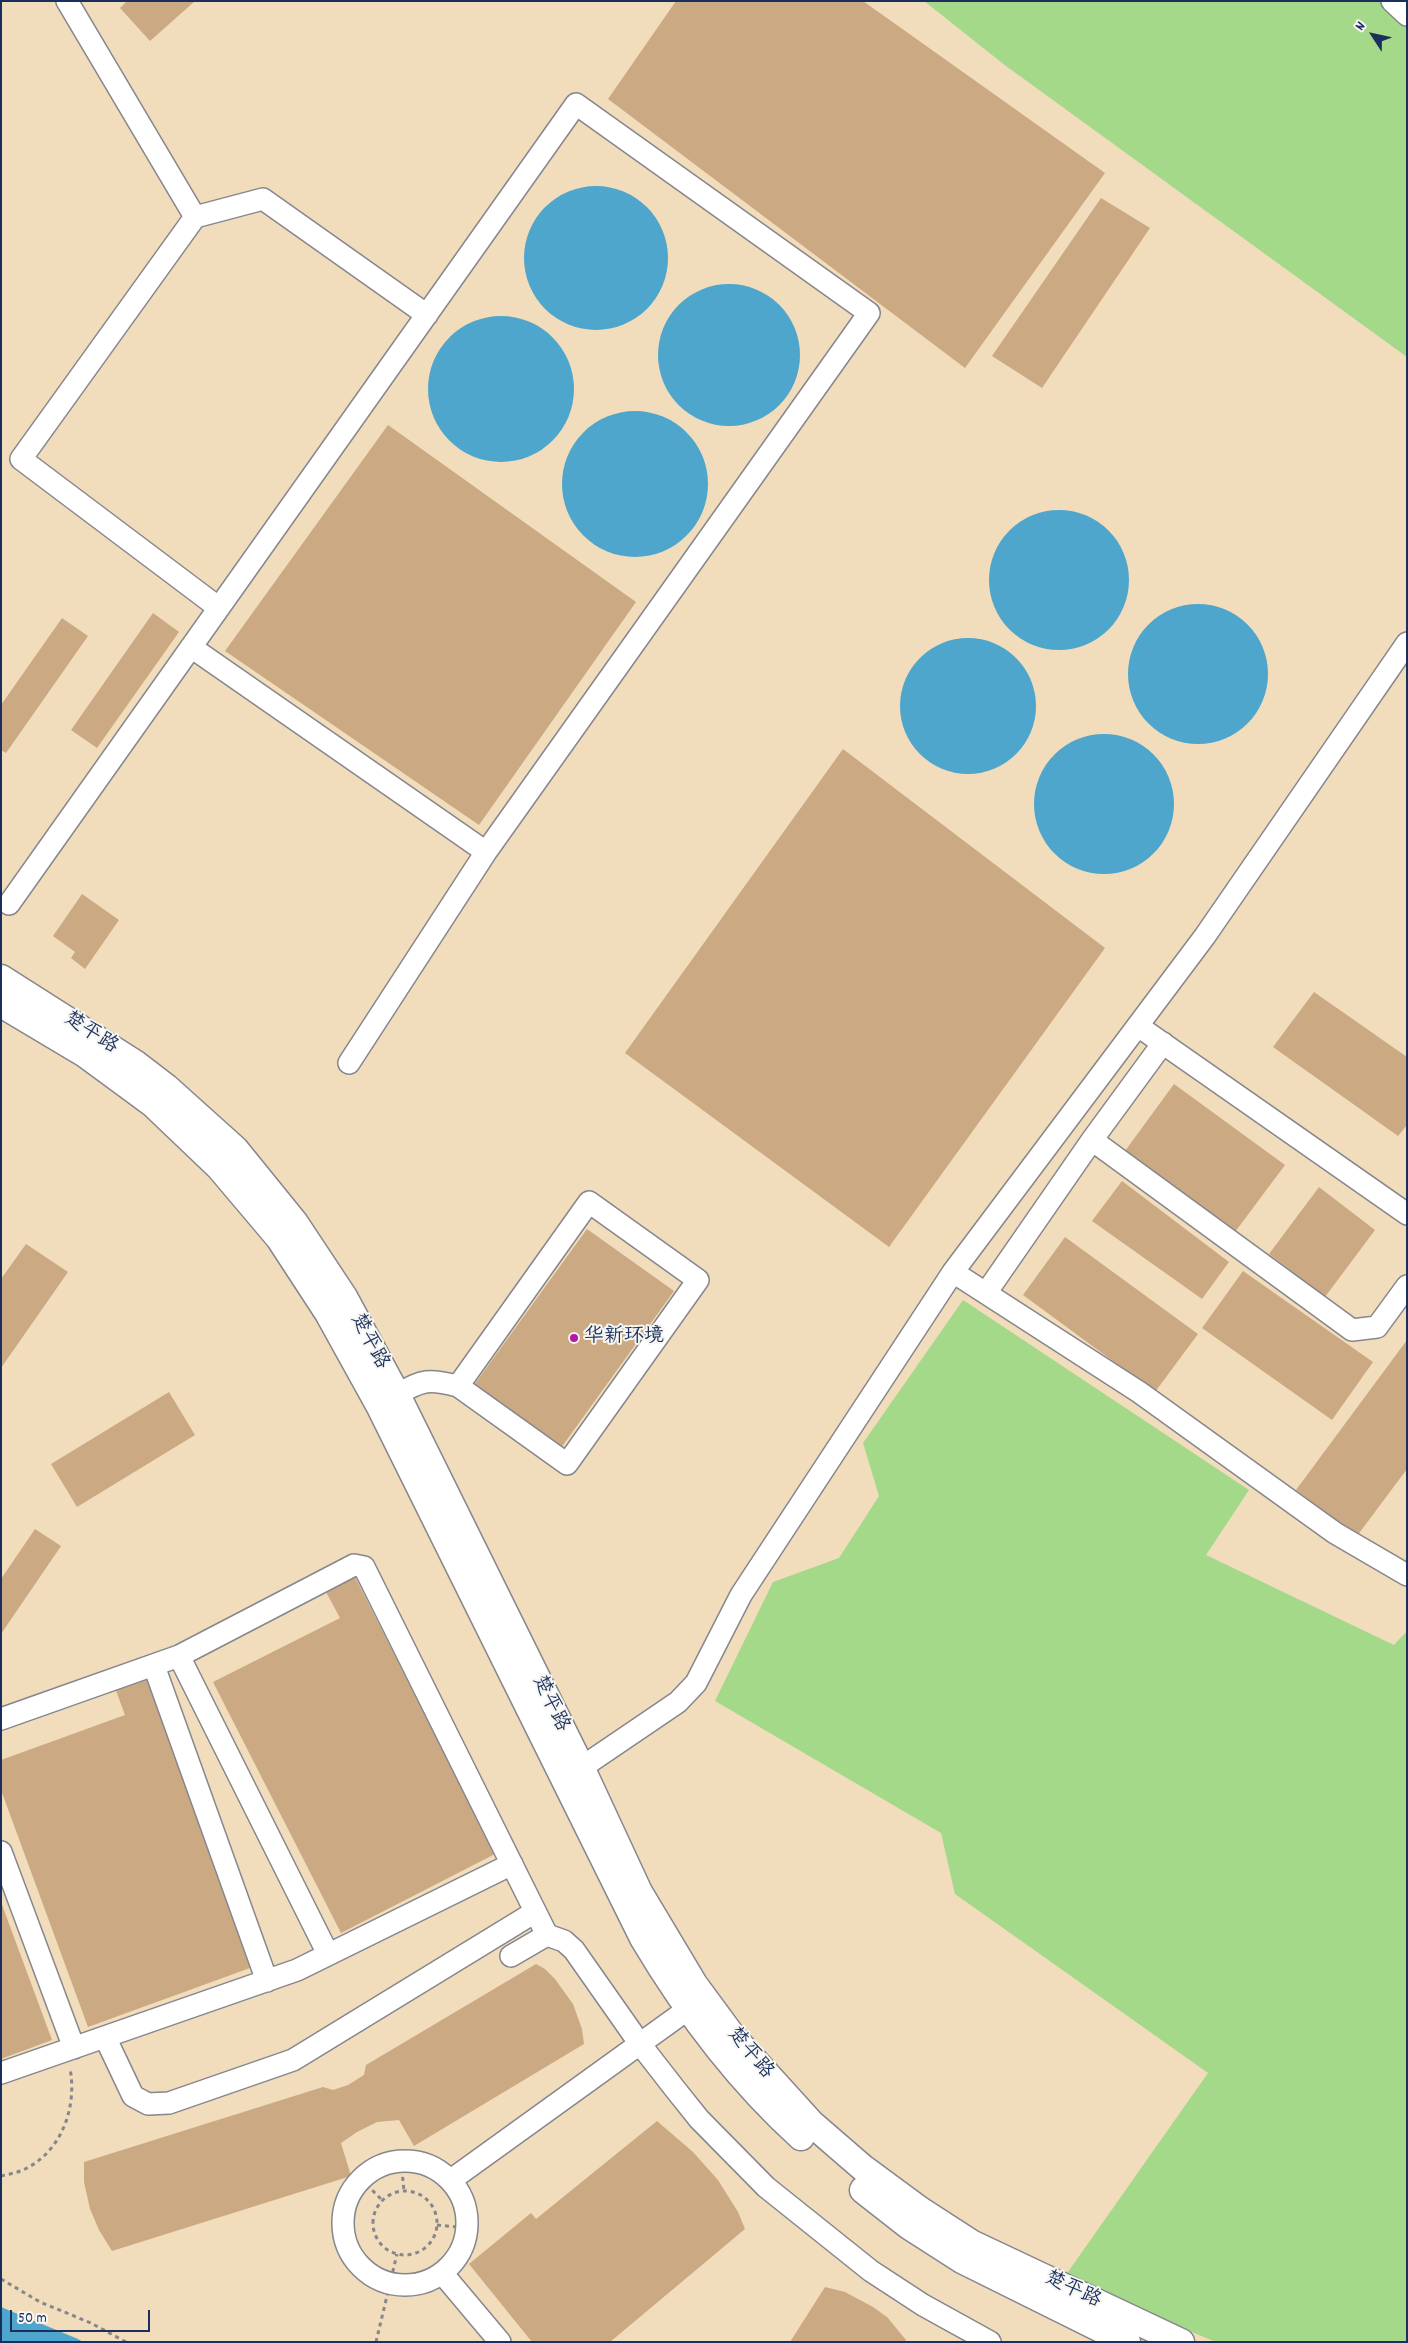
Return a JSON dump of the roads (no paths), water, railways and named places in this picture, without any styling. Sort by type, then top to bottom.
[{"type":"main road","name":"楚平路","points":[[1,978],[136,1064],[166,1087],[235,1149],[295,1223],[320,1260],[344,1297],[397,1395],[573,1773],[643,1938],[700,2008],[736,2071],[768,2106],[851,2181],[909,2226],[987,2273],[1133,2336],[1181,2342]]},
{"type":"main road","name":"楚平路","points":[[1,1004],[85,1054],[153,1104],[219,1167],[279,1238],[328,1313],[380,1406],[573,1773]]},
{"type":"street","points":[[67,1],[195,218]]},
{"type":"street","points":[[1392,1],[1407,15]]},
{"type":"street","points":[[9,904],[576,104],[869,312],[486,852],[349,1063]]},
{"type":"street","points":[[219,608],[21,459],[195,218],[263,199],[427,315]]},
{"type":"street","points":[[573,1773],[678,1702],[696,1683],[741,1595],[953,1272],[1206,936],[1407,644]]},
{"type":"street","points":[[191,647],[486,852]]},
{"type":"street","points":[[1138,1026],[1407,1214]]},
{"type":"street","points":[[986,1293],[1092,1140],[1163,1043]]},
{"type":"street","points":[[1092,1140],[1352,1330],[1376,1327],[1407,1286]]},
{"type":"street","points":[[397,1395],[416,1382],[426,1381],[458,1386],[567,1464],[698,1280],[589,1202],[458,1386]]},
{"type":"street","points":[[953,1272],[1139,1392],[1335,1533],[1407,1575]]},
{"type":"street","points":[[1,1719],[178,1656],[354,1565],[364,1567],[542,1924],[574,1950],[644,2049],[710,2131],[766,2187],[790,2208],[884,2280],[990,2342]]},
{"type":"street","points":[[178,1656],[328,1954]]},
{"type":"street","points":[[154,1666],[266,1982]]},
{"type":"street","points":[[1,1852],[70,2049]]},
{"type":"street","points":[[1,2073],[297,1970],[512,1864]]},
{"type":"street","points":[[508,1951],[542,1924]]},
{"type":"street","points":[[105,2037],[133,2096],[148,2104],[169,2103],[293,2060],[542,1924]]},
{"type":"street","points":[[455,2186],[700,2008]]},
{"type":"street","points":[[401,2161],[423,2163],[442,2173],[455,2186],[466,2209],[467,2228],[462,2248],[450,2266],[442,2273],[423,2282],[401,2285],[379,2279],[360,2265],[350,2251],[344,2234],[345,2210],[354,2189],[361,2180],[380,2167],[401,2161]]},
{"type":"street","points":[[442,2273],[500,2342]]},
{"type":"water","points":[[596,186],[623,192],[636,198],[647,207],[656,218],[662,231],[668,258],[662,285],[656,298],[647,309],[636,318],[623,324],[596,330],[569,324],[556,318],[545,309],[536,298],[530,285],[524,258],[530,231],[536,218],[545,207],[556,198],[569,192]]},
{"type":"water","points":[[729,284],[743,285],[756,289],[769,296],[779,305],[788,315],[795,328],[799,341],[799,369],[795,382],[788,395],[779,405],[769,414],[756,421],[743,425],[729,426],[715,425],[702,421],[689,414],[679,405],[670,395],[663,382],[659,369],[658,355],[659,341],[663,328],[670,315],[679,305],[689,296],[702,289],[715,285]]},
{"type":"water","points":[[501,316],[529,322],[553,337],[568,361],[574,389],[568,417],[553,441],[529,456],[501,462],[473,456],[449,441],[434,417],[428,389],[434,361],[449,337],[473,322]]},
{"type":"water","points":[[635,411],[663,417],[675,423],[686,433],[696,444],[702,456],[708,484],[702,512],[696,524],[686,535],[675,545],[663,551],[635,557],[607,551],[595,545],[584,535],[574,524],[568,512],[562,484],[568,456],[574,444],[584,433],[595,423],[607,417]]},
{"type":"water","points":[[1059,510],[1073,511],[1086,515],[1109,530],[1124,553],[1128,566],[1128,594],[1124,607],[1109,630],[1086,645],[1073,649],[1059,650],[1045,649],[1032,645],[1009,630],[994,607],[990,594],[989,580],[990,566],[994,553],[1009,530],[1032,515],[1045,511]]},
{"type":"water","points":[[1198,604],[1225,610],[1237,616],[1247,625],[1256,635],[1262,647],[1268,674],[1262,701],[1256,713],[1247,723],[1237,732],[1225,738],[1198,744],[1171,738],[1159,732],[1149,723],[1140,713],[1134,701],[1128,674],[1134,647],[1140,635],[1149,625],[1159,616],[1171,610]]},
{"type":"water","points":[[968,638],[994,643],[1006,649],[1016,658],[1025,668],[1031,680],[1036,706],[1031,732],[1025,744],[1016,754],[1006,763],[994,769],[968,774],[942,769],[930,763],[920,754],[911,744],[905,732],[900,706],[905,680],[911,668],[920,658],[930,649],[942,643]]},
{"type":"water","points":[[1104,734],[1131,740],[1143,746],[1153,755],[1162,765],[1168,777],[1174,804],[1168,831],[1162,843],[1153,853],[1143,862],[1131,868],[1104,874],[1077,868],[1065,862],[1055,853],[1046,843],[1040,831],[1034,804],[1040,777],[1046,765],[1055,755],[1065,746],[1077,740]]},
{"type":"water","points":[[1,2307],[78,2339],[83,2342],[1,2342]]},
{"type":"place","name":"华新环境","points":[[574,1338]]}]
